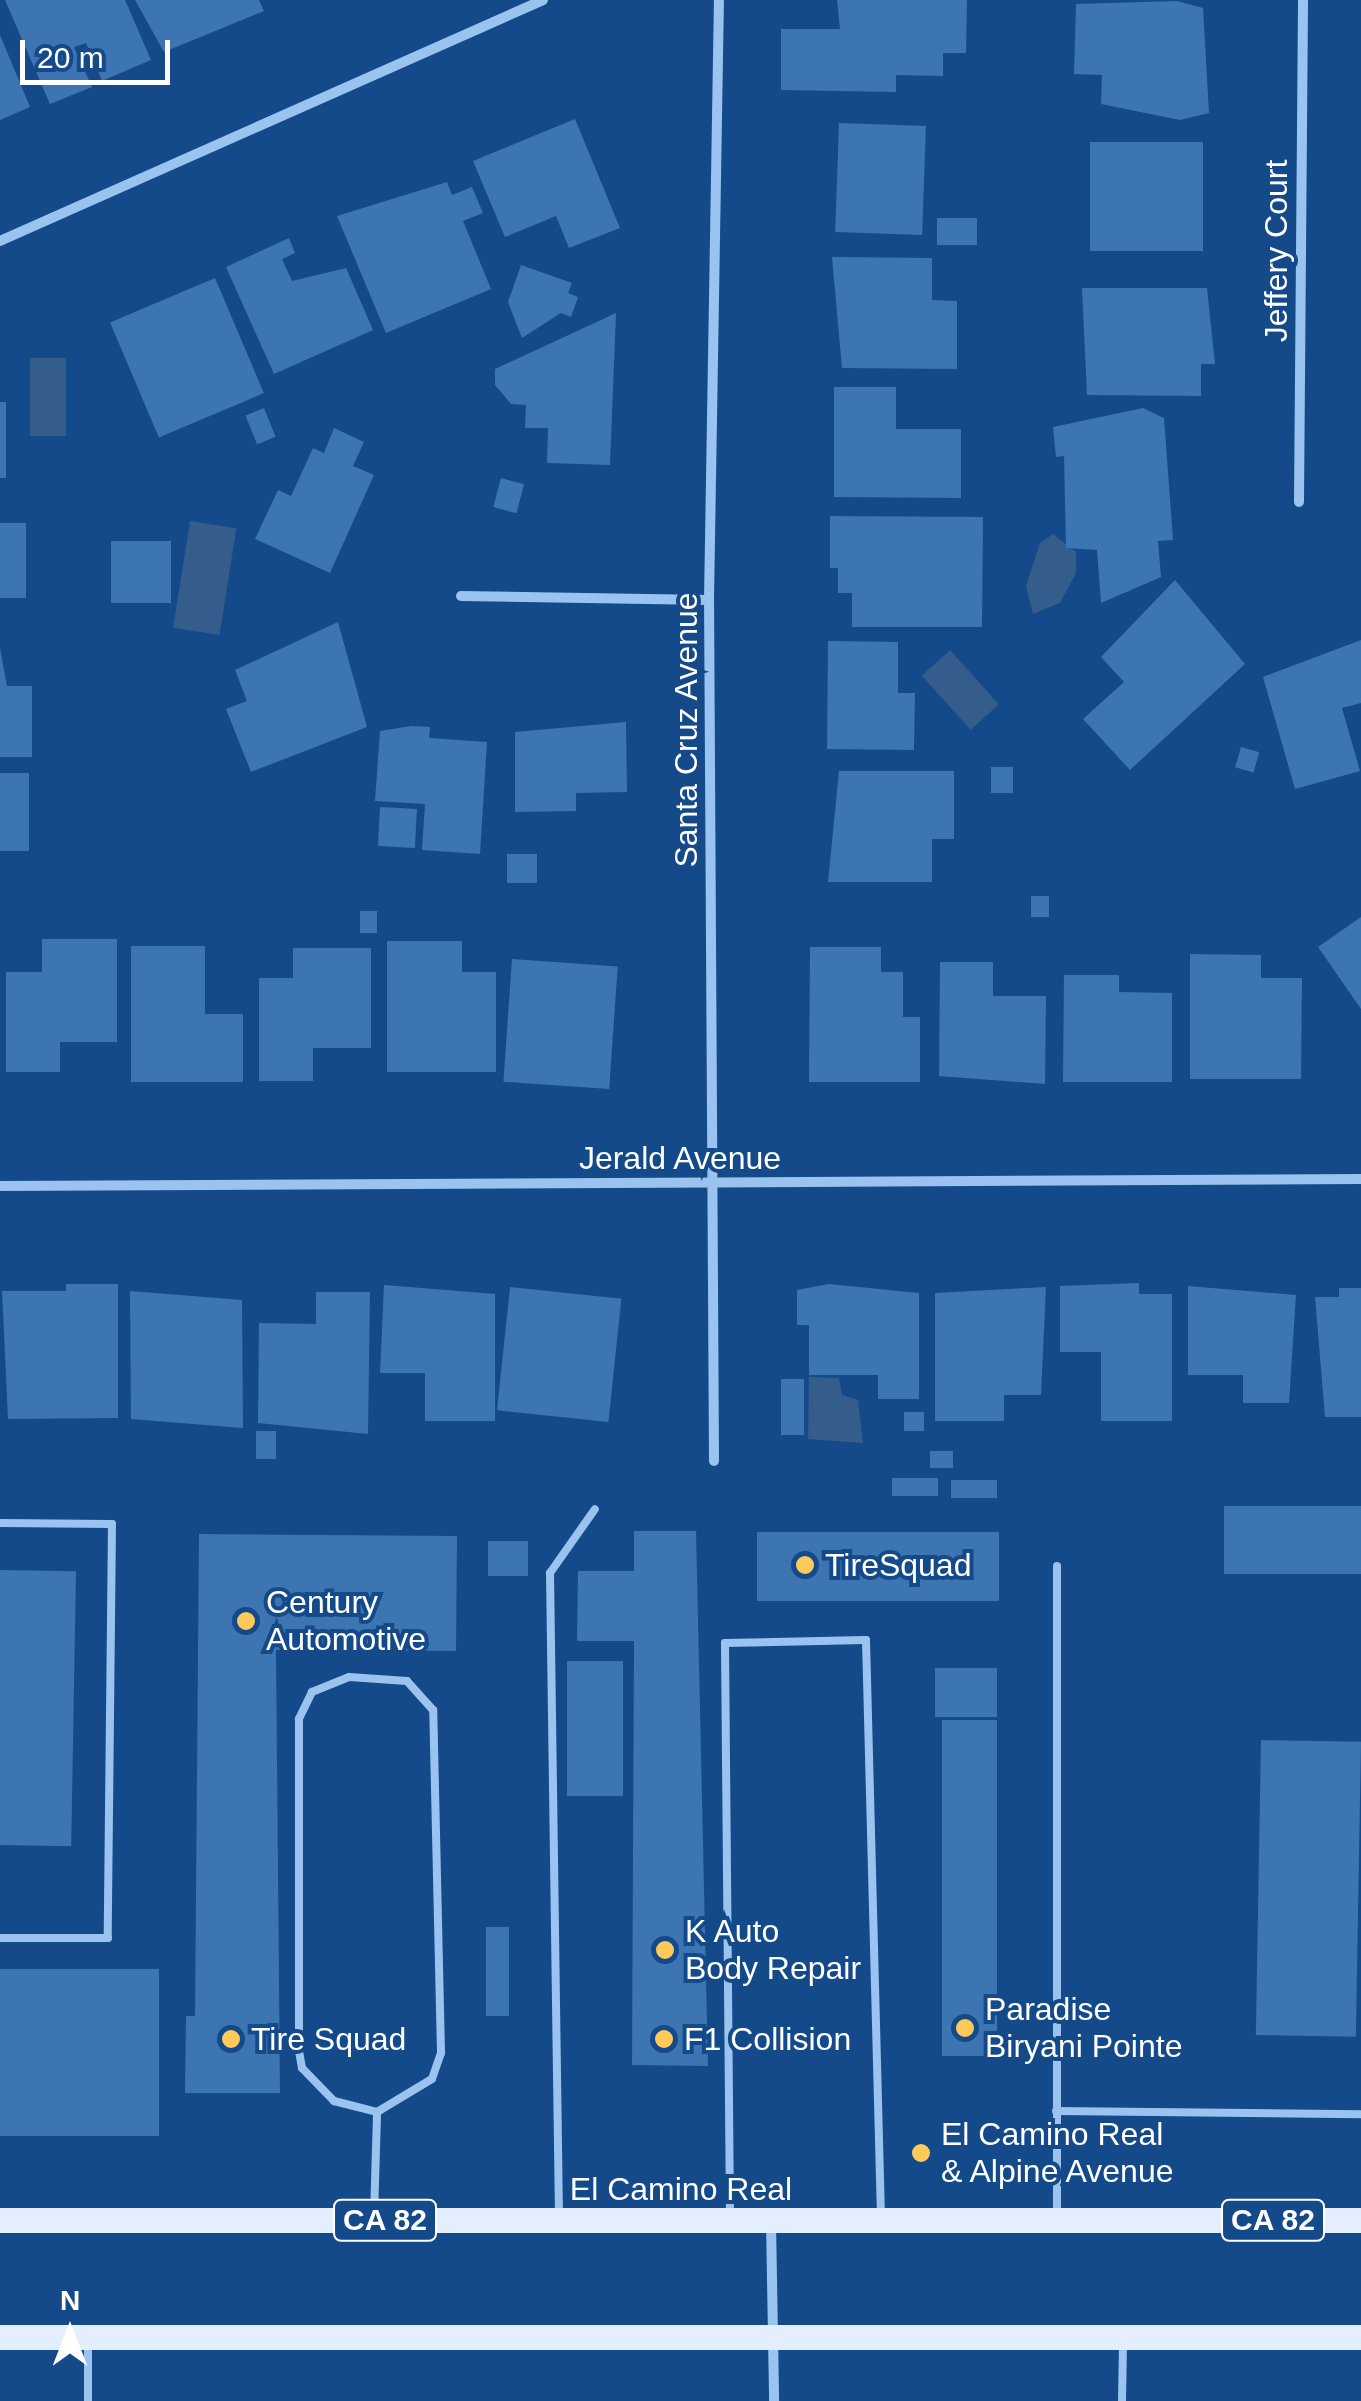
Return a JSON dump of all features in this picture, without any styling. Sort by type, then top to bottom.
[{"type":"main road","name":"El Camino Real","points":[[0,2220],[1361,2220]]},
{"type":"main road","points":[[0,2337],[1361,2337]]},
{"type":"street","points":[[0,241],[543,0]]},
{"type":"street","name":"Santa Cruz Avenue","points":[[714,1460],[710,600],[719,0]]},
{"type":"street","name":"Jeffery Court","points":[[1299,502],[1303,0]]},
{"type":"street","points":[[461,596],[710,600]]},
{"type":"street","name":"Jerald Avenue","points":[[0,1186],[1361,1179]]},
{"type":"street","points":[[770,2221],[774,2401]]},
{"type":"lane","points":[[559,2221],[550,1573],[595,1509]]},
{"type":"lane","points":[[0,1523],[112,1524],[108,1938],[0,1938]]},
{"type":"lane","points":[[1056,1566],[1056,2220]]},
{"type":"lane","points":[[730,2221],[725,1643],[866,1640],[882,2221]]},
{"type":"lane","points":[[370,1676],[408,1680],[434,1710],[443,1990],[432,2079],[377,2112],[334,2101],[302,2068],[299,2051],[299,1719],[312,1692],[370,1676]]},
{"type":"lane","points":[[1056,2111],[1361,2114]]},
{"type":"lane","points":[[374,2220],[377,2112]]},
{"type":"lane","points":[[88,2337],[88,2401]]},
{"type":"lane","points":[[1122,2401],[1123,2337]]},
{"type":"water","points":[[30,358],[66,358],[66,436],[30,436]]},
{"type":"water","points":[[190,521],[236,528],[220,635],[173,628]]},
{"type":"water","points":[[1053,534],[1076,552],[1076,573],[1060,603],[1033,614],[1026,586],[1040,543]]},
{"type":"water","points":[[950,650],[999,704],[971,730],[922,675]]},
{"type":"water","points":[[809,1377],[839,1378],[842,1395],[858,1400],[863,1443],[808,1439]]},
{"type":"building","points":[[5,0],[125,0],[151,60],[102,81],[86,43],[74,47],[92,87],[50,104]]},
{"type":"building","points":[[135,0],[259,0],[264,11],[164,52]]},
{"type":"building","points":[[837,0],[967,0],[966,53],[943,53],[943,76],[896,75],[896,92],[781,90],[781,29],[840,29]]},
{"type":"building","points":[[1177,1],[1203,8],[1209,113],[1180,120],[1101,104],[1102,75],[1074,74],[1076,4]]},
{"type":"building","points":[[0,35],[30,107],[0,120]]},
{"type":"building","points":[[575,119],[620,228],[569,248],[556,216],[505,237],[473,161]]},
{"type":"building","points":[[839,123],[926,126],[922,235],[835,232]]},
{"type":"building","points":[[1090,142],[1203,142],[1203,251],[1090,251]]},
{"type":"building","points":[[447,182],[452,195],[472,187],[483,213],[463,221],[491,289],[386,333],[337,216]]},
{"type":"building","points":[[937,218],[977,218],[977,245],[937,245]]},
{"type":"building","points":[[289,238],[295,253],[282,259],[292,281],[346,268],[373,330],[274,374],[226,267]]},
{"type":"building","points":[[832,257],[932,258],[932,300],[957,301],[957,369],[842,368]]},
{"type":"building","points":[[521,265],[572,283],[568,293],[578,297],[571,317],[561,313],[522,338],[508,302]]},
{"type":"building","points":[[215,278],[264,393],[159,438],[110,323]]},
{"type":"building","points":[[1082,288],[1207,288],[1215,364],[1201,364],[1201,396],[1087,395]]},
{"type":"building","points":[[616,313],[610,465],[547,463],[548,428],[525,428],[526,405],[511,404],[495,385],[495,369]]},
{"type":"building","points":[[834,387],[896,387],[896,429],[961,429],[961,498],[834,497]]},
{"type":"building","points":[[0,402],[6,402],[6,478],[0,478]]},
{"type":"building","points":[[264,408],[276,437],[257,444],[245,415]]},
{"type":"building","points":[[1143,408],[1164,418],[1173,540],[1158,541],[1161,577],[1101,603],[1097,550],[1066,548],[1064,456],[1056,457],[1053,427]]},
{"type":"building","points":[[334,428],[364,442],[353,466],[374,475],[330,573],[255,539],[278,490],[291,496],[313,448],[324,453]]},
{"type":"building","points":[[501,478],[524,484],[516,513],[493,507]]},
{"type":"building","points":[[830,516],[983,517],[982,627],[852,627],[852,593],[838,593],[838,568],[830,568]]},
{"type":"building","points":[[0,523],[26,523],[26,598],[0,598]]},
{"type":"building","points":[[111,541],[171,541],[171,603],[111,603]]},
{"type":"building","points":[[1175,580],[1245,664],[1130,770],[1083,719],[1124,682],[1101,657]]},
{"type":"building","points":[[338,622],[367,727],[251,772],[226,709],[247,701],[235,670]]},
{"type":"building","points":[[1361,640],[1361,703],[1342,708],[1360,771],[1295,789],[1263,677]]},
{"type":"building","points":[[828,641],[898,642],[898,693],[915,693],[914,750],[827,749]]},
{"type":"building","points":[[0,648],[7,686],[32,686],[32,757],[0,757]]},
{"type":"building","points":[[626,722],[627,792],[576,793],[576,811],[515,812],[515,732]]},
{"type":"building","points":[[430,727],[429,738],[487,742],[480,854],[422,850],[425,804],[375,801],[380,731]]},
{"type":"building","points":[[1241,747],[1259,752],[1253,772],[1235,767]]},
{"type":"building","points":[[991,767],[1013,767],[1013,793],[991,793]]},
{"type":"building","points":[[839,771],[954,771],[954,839],[932,839],[932,882],[828,882]]},
{"type":"building","points":[[0,773],[29,773],[29,851],[0,851]]},
{"type":"building","points":[[380,807],[417,809],[415,848],[378,846]]},
{"type":"building","points":[[507,854],[537,854],[537,883],[507,883]]},
{"type":"building","points":[[1031,896],[1049,896],[1049,917],[1031,917]]},
{"type":"building","points":[[360,911],[377,911],[377,933],[360,933]]},
{"type":"building","points":[[1361,917],[1361,1009],[1318,947]]},
{"type":"building","points":[[42,939],[117,939],[117,1042],[60,1042],[60,1072],[6,1072],[6,972],[42,972]]},
{"type":"building","points":[[387,941],[462,941],[462,972],[496,972],[496,1072],[387,1072]]},
{"type":"building","points":[[131,946],[205,946],[205,1014],[243,1014],[243,1082],[131,1082]]},
{"type":"building","points":[[810,947],[881,947],[881,972],[903,972],[903,1017],[920,1017],[920,1082],[809,1082]]},
{"type":"building","points":[[293,948],[371,948],[371,1048],[313,1048],[313,1081],[259,1081],[259,978],[293,978]]},
{"type":"building","points":[[1190,954],[1261,955],[1261,978],[1302,978],[1301,1079],[1190,1079]]},
{"type":"building","points":[[512,959],[618,966],[609,1089],[503,1082]]},
{"type":"building","points":[[940,962],[993,962],[993,996],[1046,996],[1045,1084],[939,1076]]},
{"type":"building","points":[[1064,975],[1119,975],[1119,992],[1172,993],[1172,1082],[1063,1082]]},
{"type":"building","points":[[1139,1283],[1139,1294],[1172,1294],[1172,1421],[1101,1421],[1101,1352],[1060,1352],[1060,1286]]},
{"type":"building","points":[[66,1284],[118,1284],[118,1418],[8,1419],[2,1291],[66,1291]]},
{"type":"building","points":[[829,1284],[919,1293],[919,1399],[878,1399],[878,1375],[809,1375],[809,1325],[797,1325],[797,1290]]},
{"type":"building","points":[[384,1285],[495,1294],[495,1421],[425,1421],[425,1373],[380,1373]]},
{"type":"building","points":[[1188,1286],[1296,1295],[1289,1403],[1243,1403],[1243,1375],[1188,1375]]},
{"type":"building","points":[[510,1287],[621,1299],[608,1422],[497,1410]]},
{"type":"building","points":[[1046,1287],[1041,1395],[1004,1395],[1004,1421],[935,1421],[935,1293]]},
{"type":"building","points":[[1339,1288],[1361,1288],[1361,1417],[1325,1417],[1315,1297],[1339,1297]]},
{"type":"building","points":[[130,1291],[242,1300],[243,1428],[131,1419]]},
{"type":"building","points":[[316,1292],[370,1292],[368,1434],[258,1423],[259,1323],[316,1324]]},
{"type":"building","points":[[781,1379],[804,1379],[804,1435],[781,1435]]},
{"type":"building","points":[[904,1412],[924,1412],[924,1431],[904,1431]]},
{"type":"building","points":[[256,1431],[276,1431],[276,1459],[256,1459]]},
{"type":"building","points":[[930,1451],[953,1451],[953,1468],[930,1468]]},
{"type":"building","points":[[892,1478],[938,1478],[938,1496],[892,1496]]},
{"type":"building","points":[[951,1480],[997,1480],[997,1498],[951,1498]]},
{"type":"building","points":[[1224,1506],[1361,1506],[1361,1574],[1224,1574]]},
{"type":"building","points":[[634,1531],[696,1531],[708,2066],[632,2065],[634,1641],[577,1641],[578,1571],[634,1571]]},
{"type":"building","points":[[757,1532],[999,1532],[999,1601],[757,1601]]},
{"type":"building","points":[[199,1534],[457,1536],[456,1651],[276,1650],[280,2093],[185,2093],[186,2016],[195,2016]]},
{"type":"building","points":[[488,1541],[528,1541],[528,1576],[488,1576]]},
{"type":"building","points":[[0,1570],[76,1571],[71,1846],[0,1845]]},
{"type":"building","points":[[567,1661],[623,1661],[623,1796],[567,1796]]},
{"type":"building","points":[[935,1668],[997,1668],[997,1717],[935,1717]]},
{"type":"building","points":[[942,1720],[997,1720],[997,2056],[942,2056]]},
{"type":"building","points":[[1261,1740],[1361,1742],[1356,2037],[1256,2035]]},
{"type":"building","points":[[486,1927],[509,1927],[509,2016],[486,2016]]},
{"type":"building","points":[[0,1969],[159,1969],[159,2136],[0,2136]]},
{"type":"place","name":"TireSquad","points":[[805,1565]]},
{"type":"place","name":"Century Automotive","points":[[246,1621]]},
{"type":"place","name":"K Auto Body Repair","points":[[665,1950]]},
{"type":"place","name":"Paradise Biryani Pointe","points":[[965,2028]]},
{"type":"place","name":"Tire Squad","points":[[231,2039]]},
{"type":"place","name":"F1 Collision","points":[[664,2039]]},
{"type":"place","name":"El Camino Real & Alpine Avenue","points":[[921,2153]]}]
